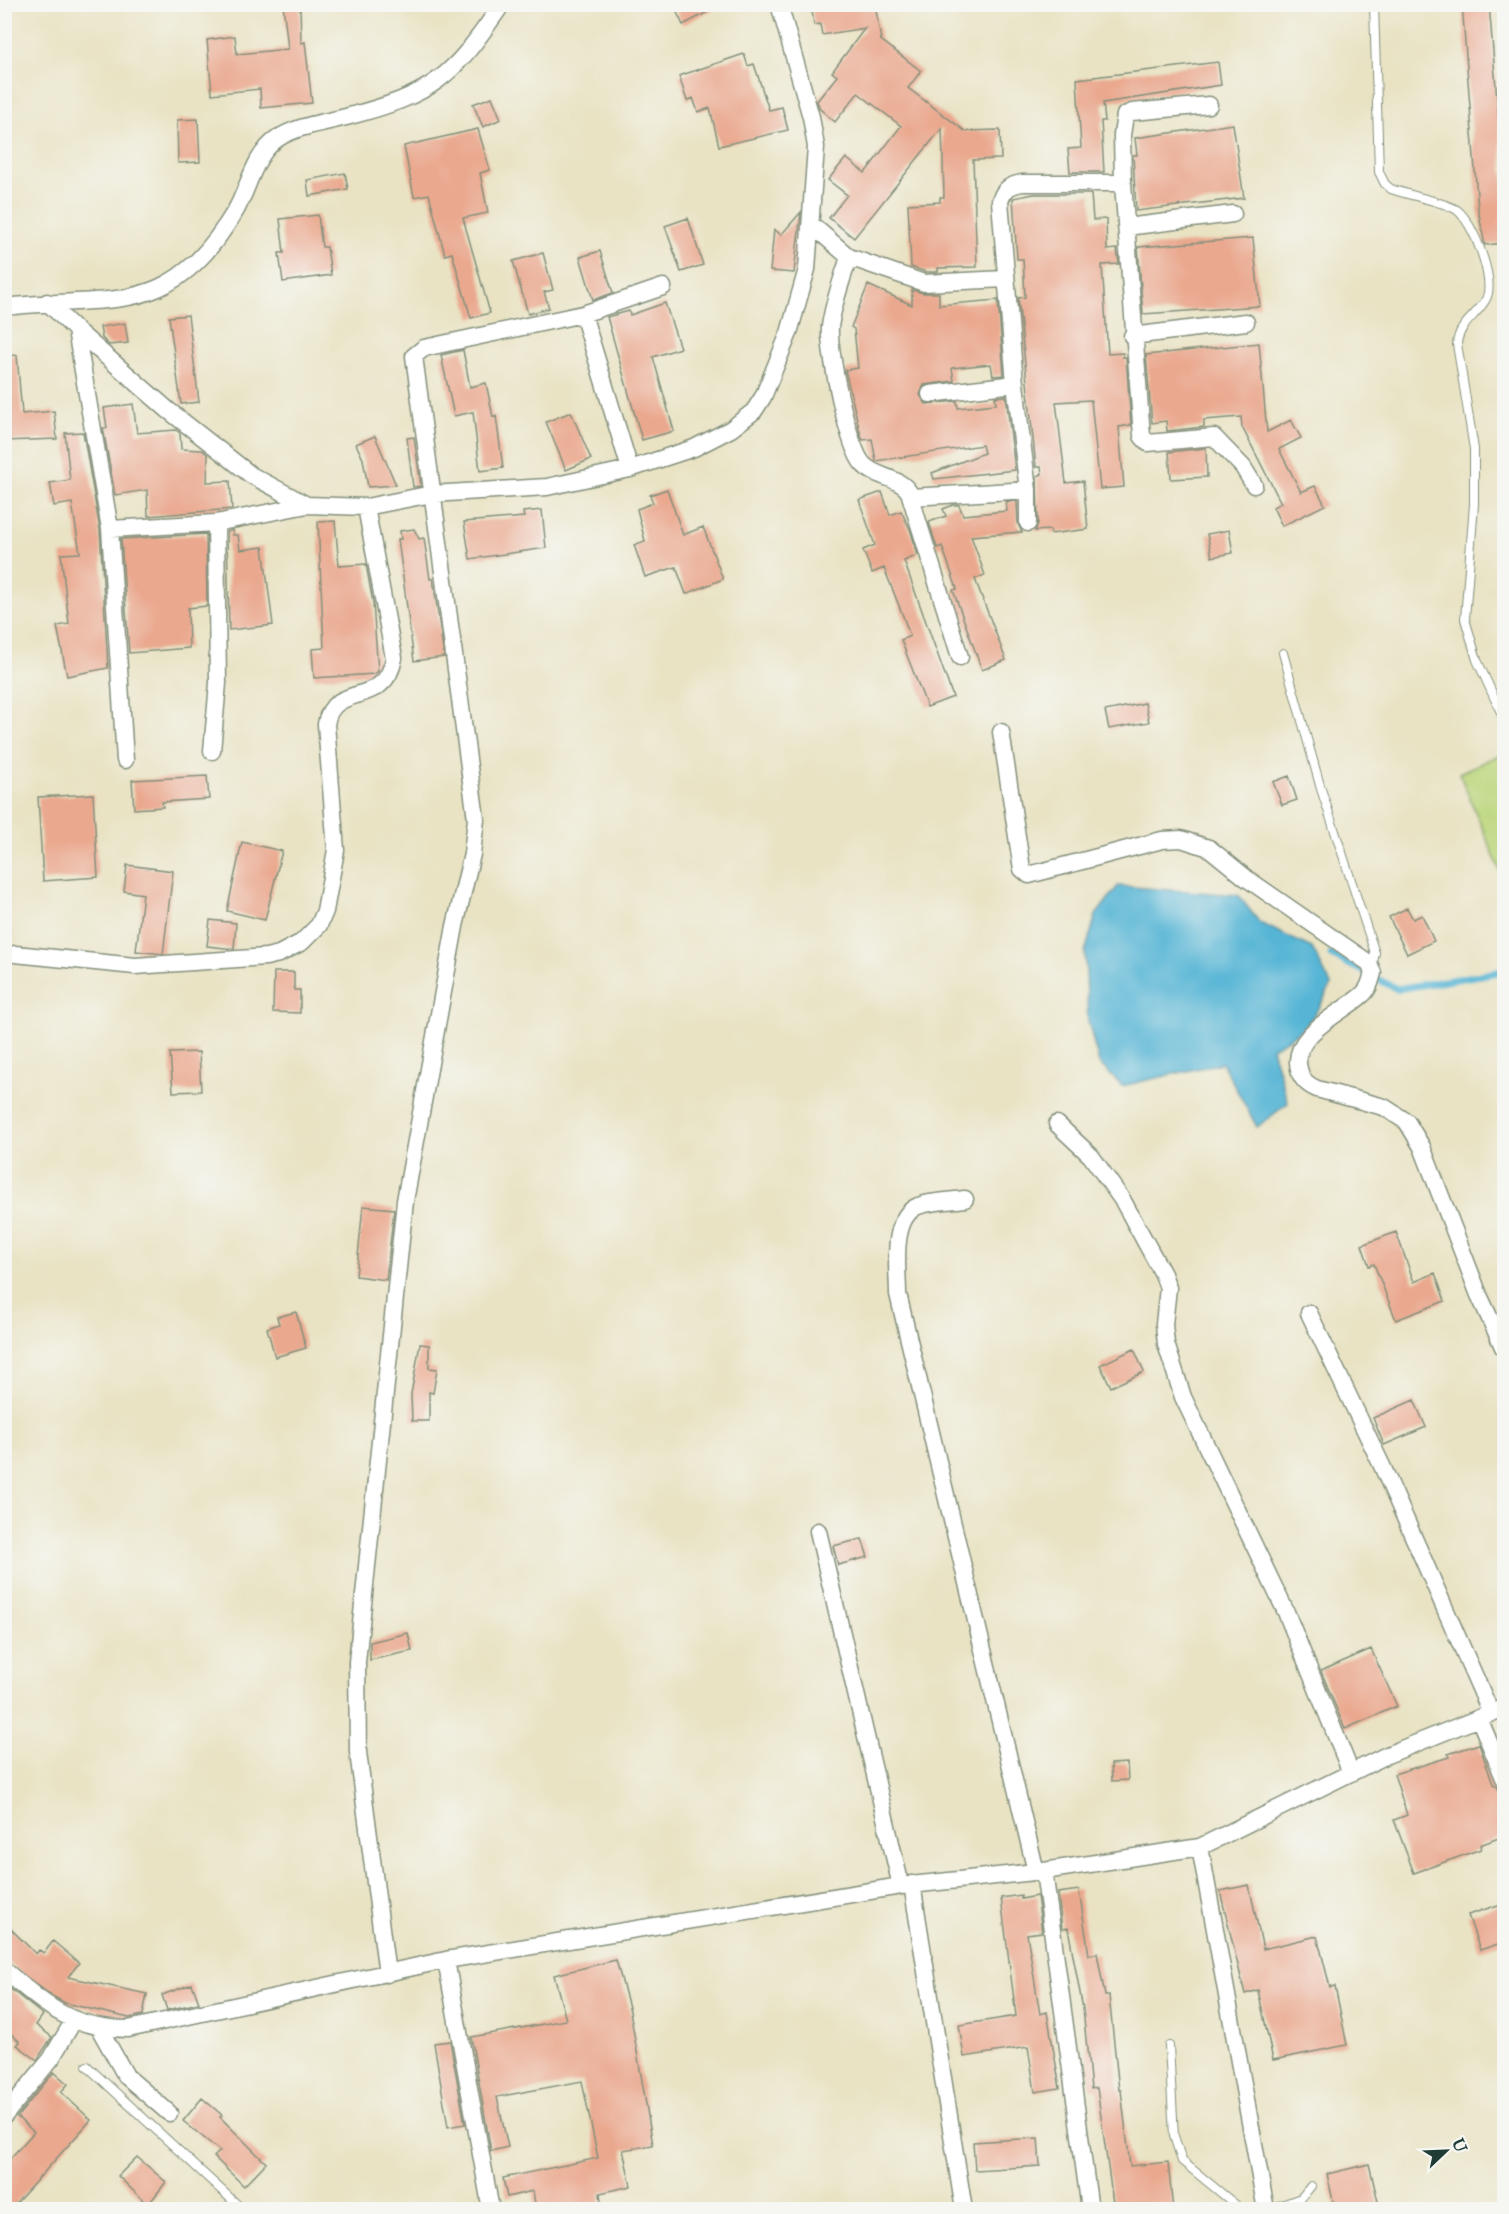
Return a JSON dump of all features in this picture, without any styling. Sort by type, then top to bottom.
[{"type":"street","points":[[4,307],[47,302],[119,301],[174,282],[198,261],[236,209],[261,157],[277,139],[298,129],[397,102],[429,87],[470,52],[502,4]]},
{"type":"street","points":[[110,529],[216,523],[307,505],[366,507],[432,494],[547,487],[630,469],[694,448],[731,429],[754,411],[779,361],[798,306],[807,269],[812,225],[816,147],[811,117],[779,4]]},
{"type":"street","points":[[1209,105],[1140,111],[1125,116],[1122,135],[1123,183],[1132,336],[1143,440],[1148,443],[1214,437],[1243,467],[1254,485]]},
{"type":"street","points":[[1028,523],[1028,490],[1015,384],[1000,201],[1007,188],[1029,183],[1123,183]]},
{"type":"street","points":[[1126,227],[1233,214]]},
{"type":"street","points":[[812,225],[849,256],[924,284],[1005,279]]},
{"type":"street","points":[[849,256],[830,327],[830,350],[853,447],[862,464],[904,485],[911,497],[960,657]]},
{"type":"street","points":[[387,1974],[358,1752],[357,1662],[405,1201],[454,926],[472,854],[476,819],[414,356],[424,348],[583,314],[663,287]]},
{"type":"street","points":[[47,302],[76,330],[251,475],[307,505]]},
{"type":"street","points":[[583,314],[630,469]]},
{"type":"street","points":[[1132,336],[1246,322]]},
{"type":"street","points":[[76,330],[110,529],[125,760]]},
{"type":"street","points":[[930,394],[1015,384]]},
{"type":"street","points":[[911,497],[1028,490]]},
{"type":"street","points":[[15,954],[135,966],[266,957],[293,948],[311,935],[319,925],[325,911],[336,850],[326,724],[328,712],[337,702],[380,685],[392,672],[394,658],[366,507]]},
{"type":"street","points":[[212,751],[218,683],[216,523]]},
{"type":"street","points":[[1000,732],[1022,869],[1026,874],[1162,840],[1181,839],[1200,844],[1209,848],[1371,976],[1363,995],[1310,1036],[1298,1057],[1301,1075],[1310,1086],[1384,1107],[1407,1122],[1422,1147],[1479,1295],[1504,1348]]},
{"type":"street","points":[[1057,1124],[1091,1156],[1117,1192],[1163,1274],[1168,1288],[1164,1324],[1166,1344],[1176,1378],[1286,1612],[1351,1773]]},
{"type":"street","points":[[965,1199],[919,1206],[908,1213],[900,1229],[898,1294],[1040,1872],[1090,2210]]},
{"type":"street","points":[[1309,1313],[1383,1468],[1492,1713],[1504,1778]]},
{"type":"street","points":[[818,1531],[907,1885],[964,2210]]},
{"type":"street","points":[[4,1970],[54,2010],[74,2020],[99,2028],[128,2029],[446,1960],[907,1885],[1040,1872],[1200,1847],[1387,1755],[1492,1713]]},
{"type":"street","points":[[1200,1847],[1267,2210]]},
{"type":"street","points":[[446,1960],[490,2210]]},
{"type":"street","points":[[4,2116],[51,2059],[74,2020]]},
{"type":"street","points":[[99,2028],[126,2076],[169,2114]]},
{"type":"lane","points":[[1374,4],[1379,172],[1385,184],[1391,189],[1455,209],[1466,219],[1481,253],[1489,284],[1487,297],[1459,332],[1457,344],[1474,449],[1474,504],[1465,619],[1477,660],[1504,719]]},
{"type":"lane","points":[[1283,653],[1321,789],[1375,953],[1371,976]]},
{"type":"lane","points":[[1168,2046],[1174,2136],[1182,2161],[1242,2210]]},
{"type":"lane","points":[[87,2066],[243,2210]]},
{"type":"lane","points":[[1267,2210],[1301,2198],[1311,2186]]},
{"type":"green space","points":[[1504,753],[1504,880],[1459,773]]},
{"type":"water","points":[[1118,886],[1238,895],[1260,923],[1312,948],[1331,985],[1320,1007],[1302,1029],[1272,1048],[1288,1103],[1257,1127],[1222,1063],[1122,1086],[1099,1063],[1088,1021],[1085,952],[1096,915]]},
{"type":"building","points":[[283,4],[300,4],[301,43],[305,42],[312,103],[261,108],[260,89],[212,94],[207,40],[235,36],[237,54],[288,49]]},
{"type":"building","points":[[673,4],[723,4],[683,25]]},
{"type":"building","points":[[811,4],[875,4],[881,40],[921,71],[908,88],[965,131],[1000,130],[1001,159],[973,160],[977,267],[938,268],[938,272],[926,272],[911,267],[908,204],[940,202],[940,197],[944,197],[942,128],[854,238],[829,218],[847,195],[828,180],[846,158],[865,173],[901,126],[858,93],[835,122],[820,109],[817,101],[837,76],[832,72],[865,28],[822,35],[820,24],[814,25]]},
{"type":"building","points":[[1462,4],[1489,4],[1504,182],[1504,207],[1502,207],[1504,243],[1485,245],[1478,209]]},
{"type":"building","points":[[744,54],[748,66],[754,64],[769,110],[782,107],[788,130],[719,146],[710,108],[698,112],[693,98],[687,101],[679,76]]},
{"type":"building","points":[[1218,62],[1221,85],[1103,103],[1105,121],[1101,121],[1104,172],[1070,172],[1068,149],[1081,148],[1077,79]]},
{"type":"building","points":[[492,97],[501,119],[483,127],[473,104]]},
{"type":"building","points":[[198,119],[200,162],[178,163],[177,120]]},
{"type":"building","points":[[1233,124],[1244,198],[1136,211],[1133,155],[1137,155],[1135,138]]},
{"type":"building","points":[[478,129],[490,170],[480,173],[488,213],[463,218],[490,313],[471,318],[452,253],[445,255],[429,194],[414,197],[404,146]]},
{"type":"building","points":[[345,173],[348,189],[309,196],[307,180]]},
{"type":"building","points":[[1034,194],[1091,194],[1093,220],[1106,219],[1107,250],[1117,249],[1119,264],[1102,265],[1108,354],[1123,353],[1123,357],[1126,357],[1131,425],[1119,427],[1124,487],[1100,489],[1091,400],[1056,402],[1066,483],[1083,481],[1088,529],[1051,534],[1050,530],[1035,531],[1038,523],[1037,476],[1042,474],[1041,467],[1036,467],[1018,298],[1025,297],[1023,259],[1017,259],[1013,198]]},
{"type":"building","points":[[801,212],[794,273],[770,271],[774,229],[781,235]]},
{"type":"building","points":[[318,215],[322,247],[327,247],[331,275],[283,282],[279,253],[284,253],[280,219]]},
{"type":"building","points":[[688,218],[703,265],[681,272],[665,226]]},
{"type":"building","points":[[1253,238],[1260,306],[1143,314],[1138,247]]},
{"type":"building","points":[[600,251],[613,293],[593,300],[580,257]]},
{"type":"building","points":[[543,253],[553,290],[544,292],[549,308],[528,314],[513,261]]},
{"type":"building","points":[[868,285],[912,305],[912,290],[939,293],[939,305],[998,300],[1004,375],[993,376],[991,364],[952,368],[954,381],[924,385],[920,395],[926,404],[957,401],[958,408],[996,404],[995,397],[1006,396],[1015,470],[934,479],[932,473],[984,453],[982,445],[876,461],[872,439],[863,440],[861,436],[845,370],[858,368],[854,329],[851,327]]},
{"type":"building","points":[[665,303],[680,348],[653,357],[674,431],[642,440],[607,317],[629,311],[630,315]]},
{"type":"building","points":[[188,315],[199,402],[181,404],[169,317]]},
{"type":"building","points":[[125,323],[128,343],[109,345],[102,338],[100,327]]},
{"type":"building","points":[[1259,343],[1267,432],[1291,420],[1301,438],[1279,449],[1301,492],[1315,486],[1325,505],[1282,526],[1273,507],[1281,503],[1242,427],[1241,417],[1204,420],[1204,427],[1167,431],[1166,421],[1152,423],[1146,355]]},
{"type":"building","points":[[463,350],[470,387],[486,383],[493,417],[496,416],[503,468],[480,471],[473,412],[454,416],[441,355]]},
{"type":"building","points":[[17,355],[22,414],[54,411],[57,439],[4,441],[4,356]]},
{"type":"building","points":[[133,404],[137,433],[176,430],[180,433],[181,449],[202,450],[208,455],[207,482],[230,481],[232,509],[148,516],[147,490],[115,495],[103,428],[107,428],[104,408]]},
{"type":"building","points":[[571,412],[591,459],[566,470],[546,422]]},
{"type":"building","points":[[83,432],[100,530],[108,668],[67,676],[57,626],[69,624],[61,554],[80,553],[72,503],[54,506],[50,483],[70,480],[65,433]]},
{"type":"building","points":[[375,436],[396,485],[368,487],[363,459],[356,444]]},
{"type":"building","points":[[414,437],[421,486],[413,487],[407,438]]},
{"type":"building","points":[[1206,448],[1207,477],[1171,479],[1169,452]]},
{"type":"building","points":[[667,489],[683,535],[703,527],[723,579],[686,594],[676,567],[645,577],[634,545],[645,541],[637,509],[653,503],[650,495]]},
{"type":"building","points":[[882,492],[890,515],[901,511],[910,529],[918,555],[904,561],[953,697],[927,707],[901,640],[910,636],[884,568],[872,573],[863,550],[875,545],[859,500]]},
{"type":"building","points":[[1017,501],[1018,524],[1022,532],[971,536],[985,575],[975,579],[1006,660],[982,670],[953,590],[957,589],[942,546],[937,548],[929,522],[946,516],[943,509],[953,505],[959,505],[963,515],[1007,511],[1006,502]]},
{"type":"building","points":[[542,510],[546,548],[470,559],[464,522],[524,517],[523,512]]},
{"type":"building","points":[[335,521],[339,566],[366,564],[373,603],[378,671],[375,674],[314,678],[312,649],[324,648],[318,522]]},
{"type":"building","points":[[414,529],[419,539],[424,538],[430,579],[433,579],[444,657],[414,661],[398,539],[401,539],[400,531]]},
{"type":"building","points":[[233,530],[233,535],[238,535],[240,550],[263,547],[273,625],[229,630],[227,532]]},
{"type":"building","points":[[1229,530],[1233,553],[1212,557],[1207,534]]},
{"type":"building","points":[[206,534],[207,606],[188,608],[189,648],[129,653],[121,539]]},
{"type":"building","points":[[1145,703],[1149,722],[1109,729],[1105,711]]},
{"type":"building","points":[[207,776],[209,799],[162,802],[163,807],[134,809],[132,780]]},
{"type":"building","points":[[1289,776],[1297,800],[1282,805],[1273,782]]},
{"type":"building","points":[[93,794],[98,877],[43,881],[38,797]]},
{"type":"building","points":[[242,842],[282,851],[265,920],[227,911]]},
{"type":"building","points":[[127,865],[173,871],[163,954],[136,951],[143,894],[124,891]]},
{"type":"building","points":[[1407,908],[1413,919],[1422,915],[1434,941],[1407,954],[1389,917]]},
{"type":"building","points":[[210,920],[236,923],[234,949],[207,946]]},
{"type":"building","points":[[274,972],[294,972],[294,990],[300,990],[300,1013],[273,1012]]},
{"type":"building","points":[[199,1052],[201,1091],[173,1092],[170,1053]]},
{"type":"building","points":[[363,1206],[394,1209],[386,1280],[356,1276]]},
{"type":"building","points":[[1396,1232],[1414,1282],[1435,1273],[1445,1301],[1396,1320],[1374,1264],[1369,1266],[1362,1245]]},
{"type":"building","points":[[296,1312],[306,1348],[275,1357],[267,1328],[279,1324],[277,1317]]},
{"type":"building","points":[[420,1344],[429,1345],[429,1368],[437,1369],[433,1393],[429,1392],[429,1421],[412,1421],[411,1394]]},
{"type":"building","points":[[1134,1349],[1144,1372],[1111,1387],[1100,1365]]},
{"type":"building","points":[[1414,1400],[1426,1427],[1384,1445],[1373,1418]]},
{"type":"building","points":[[862,1539],[868,1557],[838,1565],[833,1546]]},
{"type":"building","points":[[408,1633],[412,1651],[370,1660],[370,1642]]},
{"type":"building","points":[[1371,1649],[1397,1706],[1345,1729],[1321,1671]]},
{"type":"building","points":[[1479,1744],[1493,1784],[1497,1786],[1504,1806],[1504,1836],[1480,1845],[1481,1849],[1414,1873],[1394,1820],[1407,1815],[1394,1774],[1449,1757],[1448,1754]]},
{"type":"building","points":[[1127,1763],[1128,1780],[1112,1781],[1111,1764]]},
{"type":"building","points":[[1249,1885],[1263,1949],[1317,1936],[1330,1987],[1335,1986],[1347,2045],[1273,2060],[1258,1990],[1245,1994],[1220,1891]]},
{"type":"building","points":[[1079,1890],[1089,1955],[1097,1953],[1105,1996],[1109,1996],[1130,2166],[1168,2162],[1173,2210],[1114,2210],[1097,2088],[1091,2089],[1083,2009],[1068,1928],[1062,1929],[1058,1893]]},
{"type":"building","points":[[1021,1895],[1021,1899],[1037,1896],[1042,1932],[1027,1934],[1040,2014],[1047,2012],[1060,2088],[1035,2092],[1028,2047],[964,2057],[959,2025],[1016,2016],[1001,1898]]},
{"type":"building","points":[[1504,1903],[1504,1942],[1480,1950],[1468,1915]]},
{"type":"building","points":[[4,1922],[36,1954],[39,1950],[44,1953],[53,1941],[79,1963],[68,1977],[147,1994],[143,2015],[129,2018],[65,2003],[52,1996],[4,1960]]},
{"type":"building","points":[[616,1960],[630,2011],[653,2145],[623,2150],[631,2186],[600,2193],[602,2210],[536,2210],[533,2191],[507,2197],[503,2178],[598,2158],[582,2081],[497,2097],[508,2147],[491,2151],[471,2037],[566,2020],[554,1975]]},
{"type":"building","points":[[4,1984],[43,2015],[36,2025],[52,2037],[37,2060],[17,2045],[20,2042],[4,2027]]},
{"type":"building","points":[[192,1984],[199,2003],[167,2010],[162,1995]]},
{"type":"building","points":[[450,2041],[465,2124],[448,2127],[434,2043]]},
{"type":"building","points":[[54,2072],[68,2084],[61,2092],[91,2120],[10,2210],[4,2210],[4,2165],[34,2132],[17,2117]]},
{"type":"building","points":[[4,2081],[12,2089],[4,2099]]},
{"type":"building","points":[[202,2098],[222,2115],[220,2117],[266,2163],[244,2186],[214,2157],[220,2151],[183,2121]]},
{"type":"building","points":[[1038,2138],[1040,2166],[975,2170],[973,2142]]},
{"type":"building","points":[[137,2157],[166,2182],[148,2205],[118,2176]]},
{"type":"building","points":[[1369,2164],[1380,2210],[1335,2210],[1327,2174]]},
{"type":"waterway","points":[[1331,955],[1397,989],[1504,971]]}]
